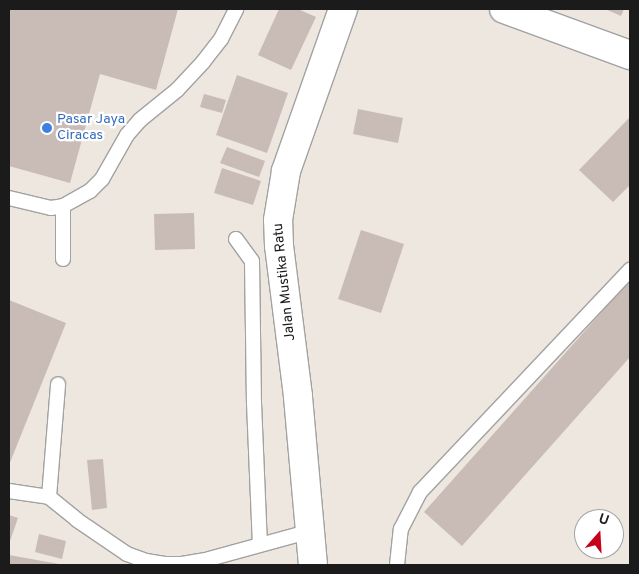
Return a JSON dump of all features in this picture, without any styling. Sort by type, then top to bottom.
[{"type":"street","name":"Jalan Mustika Ratu","points":[[313,565],[308,532],[298,396],[279,246],[278,220],[286,171],[343,9]]},
{"type":"street","points":[[509,10],[630,55]]},
{"type":"lane","points":[[9,198],[51,208],[63,206],[90,191],[102,179],[127,135],[140,120],[177,90],[209,54],[221,39],[236,9]]},
{"type":"lane","points":[[63,206],[63,259]]},
{"type":"lane","points":[[236,240],[252,261],[254,403],[260,544]]},
{"type":"lane","points":[[398,565],[402,529],[420,492],[630,270]]},
{"type":"lane","points":[[49,497],[58,384]]},
{"type":"lane","points":[[9,490],[49,497],[77,520],[127,554],[146,561],[182,564],[308,532]]},
{"type":"building","name":"Pasar Jaya Ciracas","points":[[9,9],[178,9],[156,90],[100,74],[70,183],[9,166]]},
{"type":"building","points":[[279,9],[298,9],[316,17],[291,70],[258,55]]},
{"type":"building","points":[[605,9],[624,9],[621,16]]},
{"type":"building","points":[[237,75],[288,93],[267,153],[216,135]]},
{"type":"building","points":[[204,94],[226,100],[222,113],[200,107]]},
{"type":"building","points":[[358,109],[403,118],[398,143],[353,134]]},
{"type":"building","points":[[630,117],[630,185],[613,202],[579,170]]},
{"type":"building","points":[[227,147],[265,161],[259,177],[220,163]]},
{"type":"building","points":[[222,168],[261,181],[253,205],[214,193]]},
{"type":"building","points":[[194,213],[195,249],[155,250],[154,214]]},
{"type":"building","points":[[361,230],[404,244],[381,313],[338,299]]},
{"type":"building","points":[[630,280],[630,357],[462,546],[424,512]]},
{"type":"building","points":[[9,300],[66,323],[9,465]]},
{"type":"building","points":[[103,459],[107,508],[92,510],[87,460]]},
{"type":"building","points":[[9,515],[18,518],[9,544]]},
{"type":"building","points":[[39,534],[66,541],[62,559],[35,552]]},
{"type":"building","points":[[9,555],[59,564],[59,565],[9,565]]},
{"type":"place","name":"Pasar Jaya Ciracas","points":[[47,128]]}]
